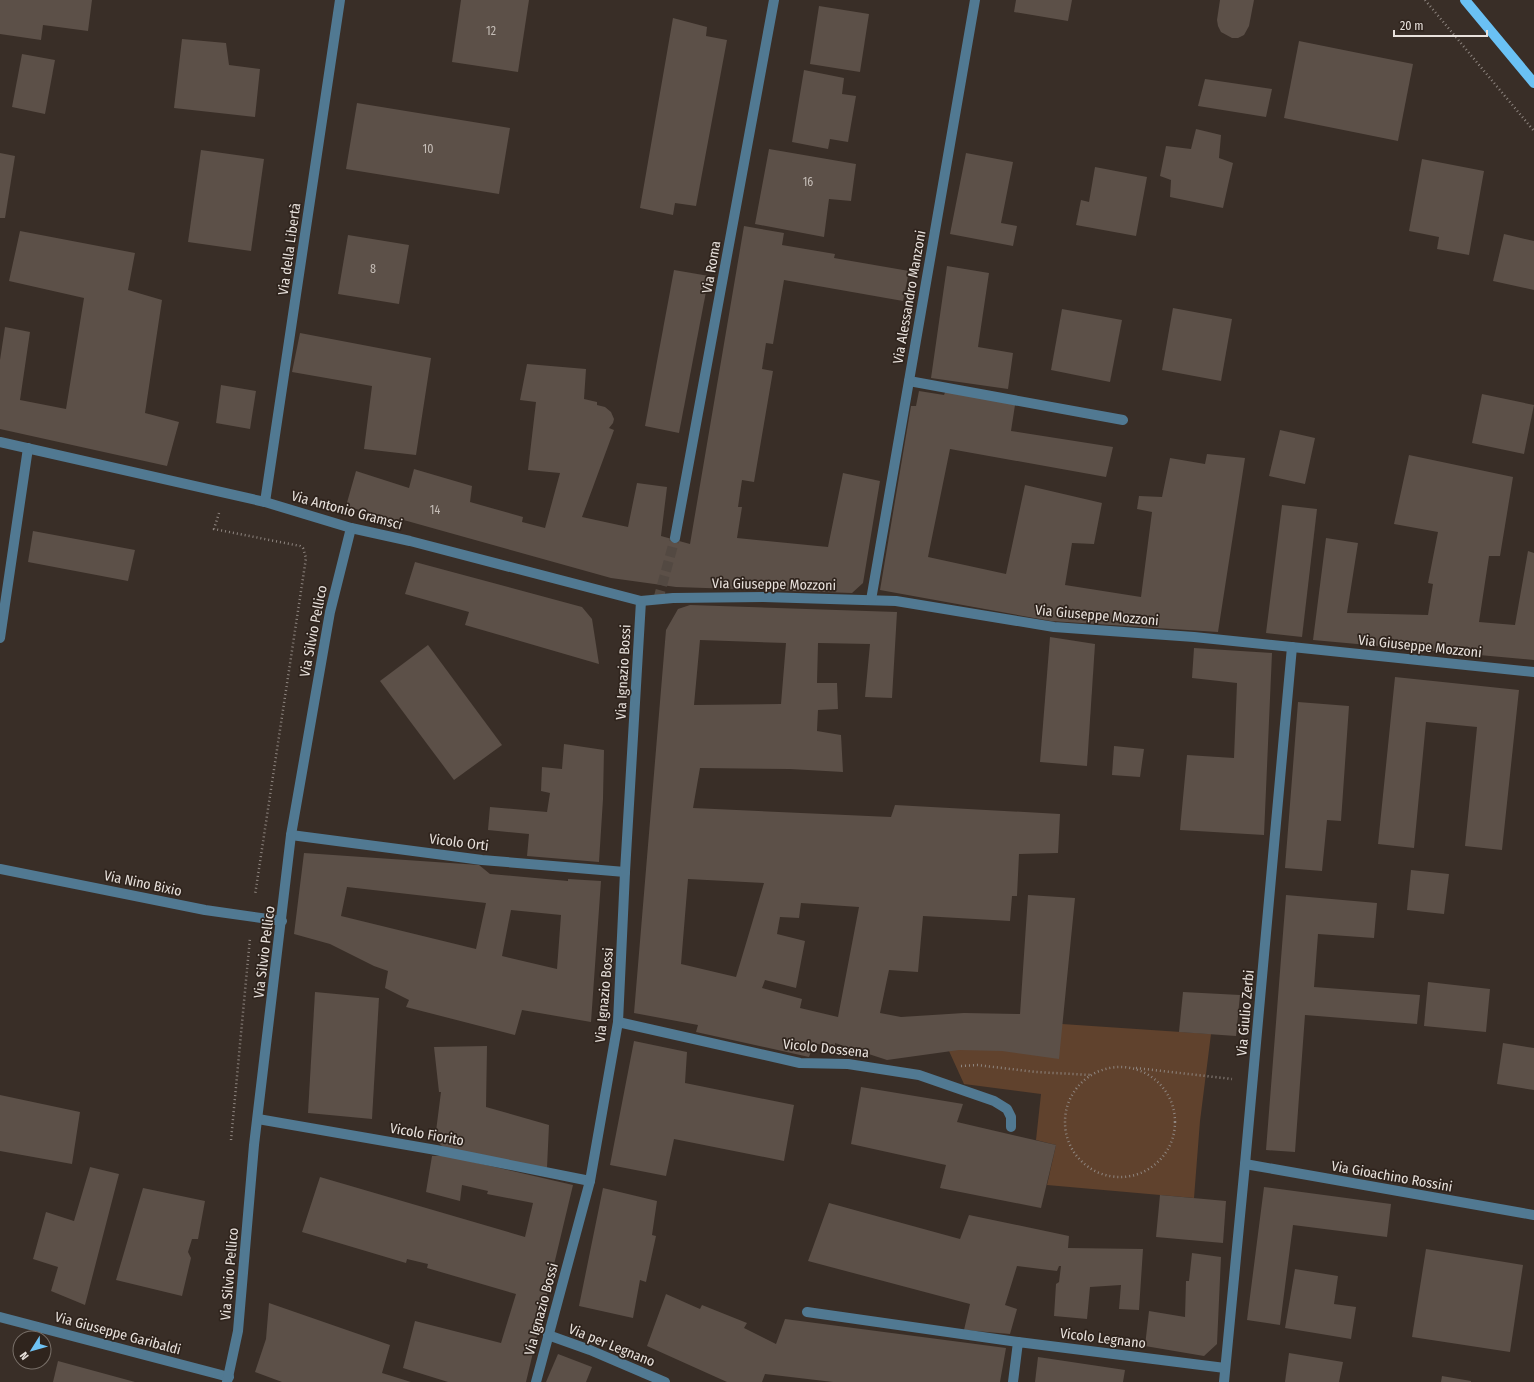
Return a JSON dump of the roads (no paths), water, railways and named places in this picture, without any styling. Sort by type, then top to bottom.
[{"type":"main road","points":[[1465,0],[1534,82]]},
{"type":"street","name":"Via della Libertà","points":[[265,502],[340,0]]},
{"type":"street","name":"Via Roma","points":[[675,538],[774,0]]},
{"type":"street","name":"Via Alessandro Manzoni","points":[[871,600],[975,0]]},
{"type":"street","points":[[909,381],[1123,420]]},
{"type":"street","name":"Via Antonio Gramsci","points":[[0,442],[265,502],[351,528],[410,541],[641,601],[658,600]]},
{"type":"street","points":[[0,638],[28,448]]},
{"type":"street","name":"Via Silvio Pellico","points":[[228,1379],[238,1331],[254,1145],[282,921],[291,835],[330,612],[351,528]]},
{"type":"street","name":"Via Giuseppe Mozzoni","points":[[658,600],[673,598],[763,597],[896,601],[1054,627],[1194,637],[1534,672]]},
{"type":"street","name":"Via Ignazio Bossi","points":[[536,1382],[590,1181],[618,1022],[641,601]]},
{"type":"street","name":"Via Giulio Zerbi","points":[[1224,1382],[1246,1164],[1292,647]]},
{"type":"street","name":"Vicolo Orti","points":[[291,835],[482,860],[625,872]]},
{"type":"street","name":"Via Nino Bixio","points":[[0,869],[205,910],[282,921]]},
{"type":"street","name":"Vicolo Dossena","points":[[618,1022],[800,1062],[848,1064],[920,1075],[994,1101],[1007,1109],[1011,1117],[1011,1127]]},
{"type":"street","name":"Vicolo Fiorito","points":[[258,1119],[436,1150],[590,1181]]},
{"type":"street","name":"Via Gioachino Rossini","points":[[1246,1164],[1534,1215]]},
{"type":"street","name":"Vicolo Legnano","points":[[807,1312],[1018,1342],[1225,1368]]},
{"type":"street","name":"Via Giuseppe Garibaldi","points":[[0,1317],[228,1379]]},
{"type":"street","name":"Via per Legnano","points":[[548,1335],[590,1350],[665,1382]]},
{"type":"street","points":[[1013,1382],[1018,1342]]},
{"type":"tunnel","points":[[658,600],[675,538]]}]
